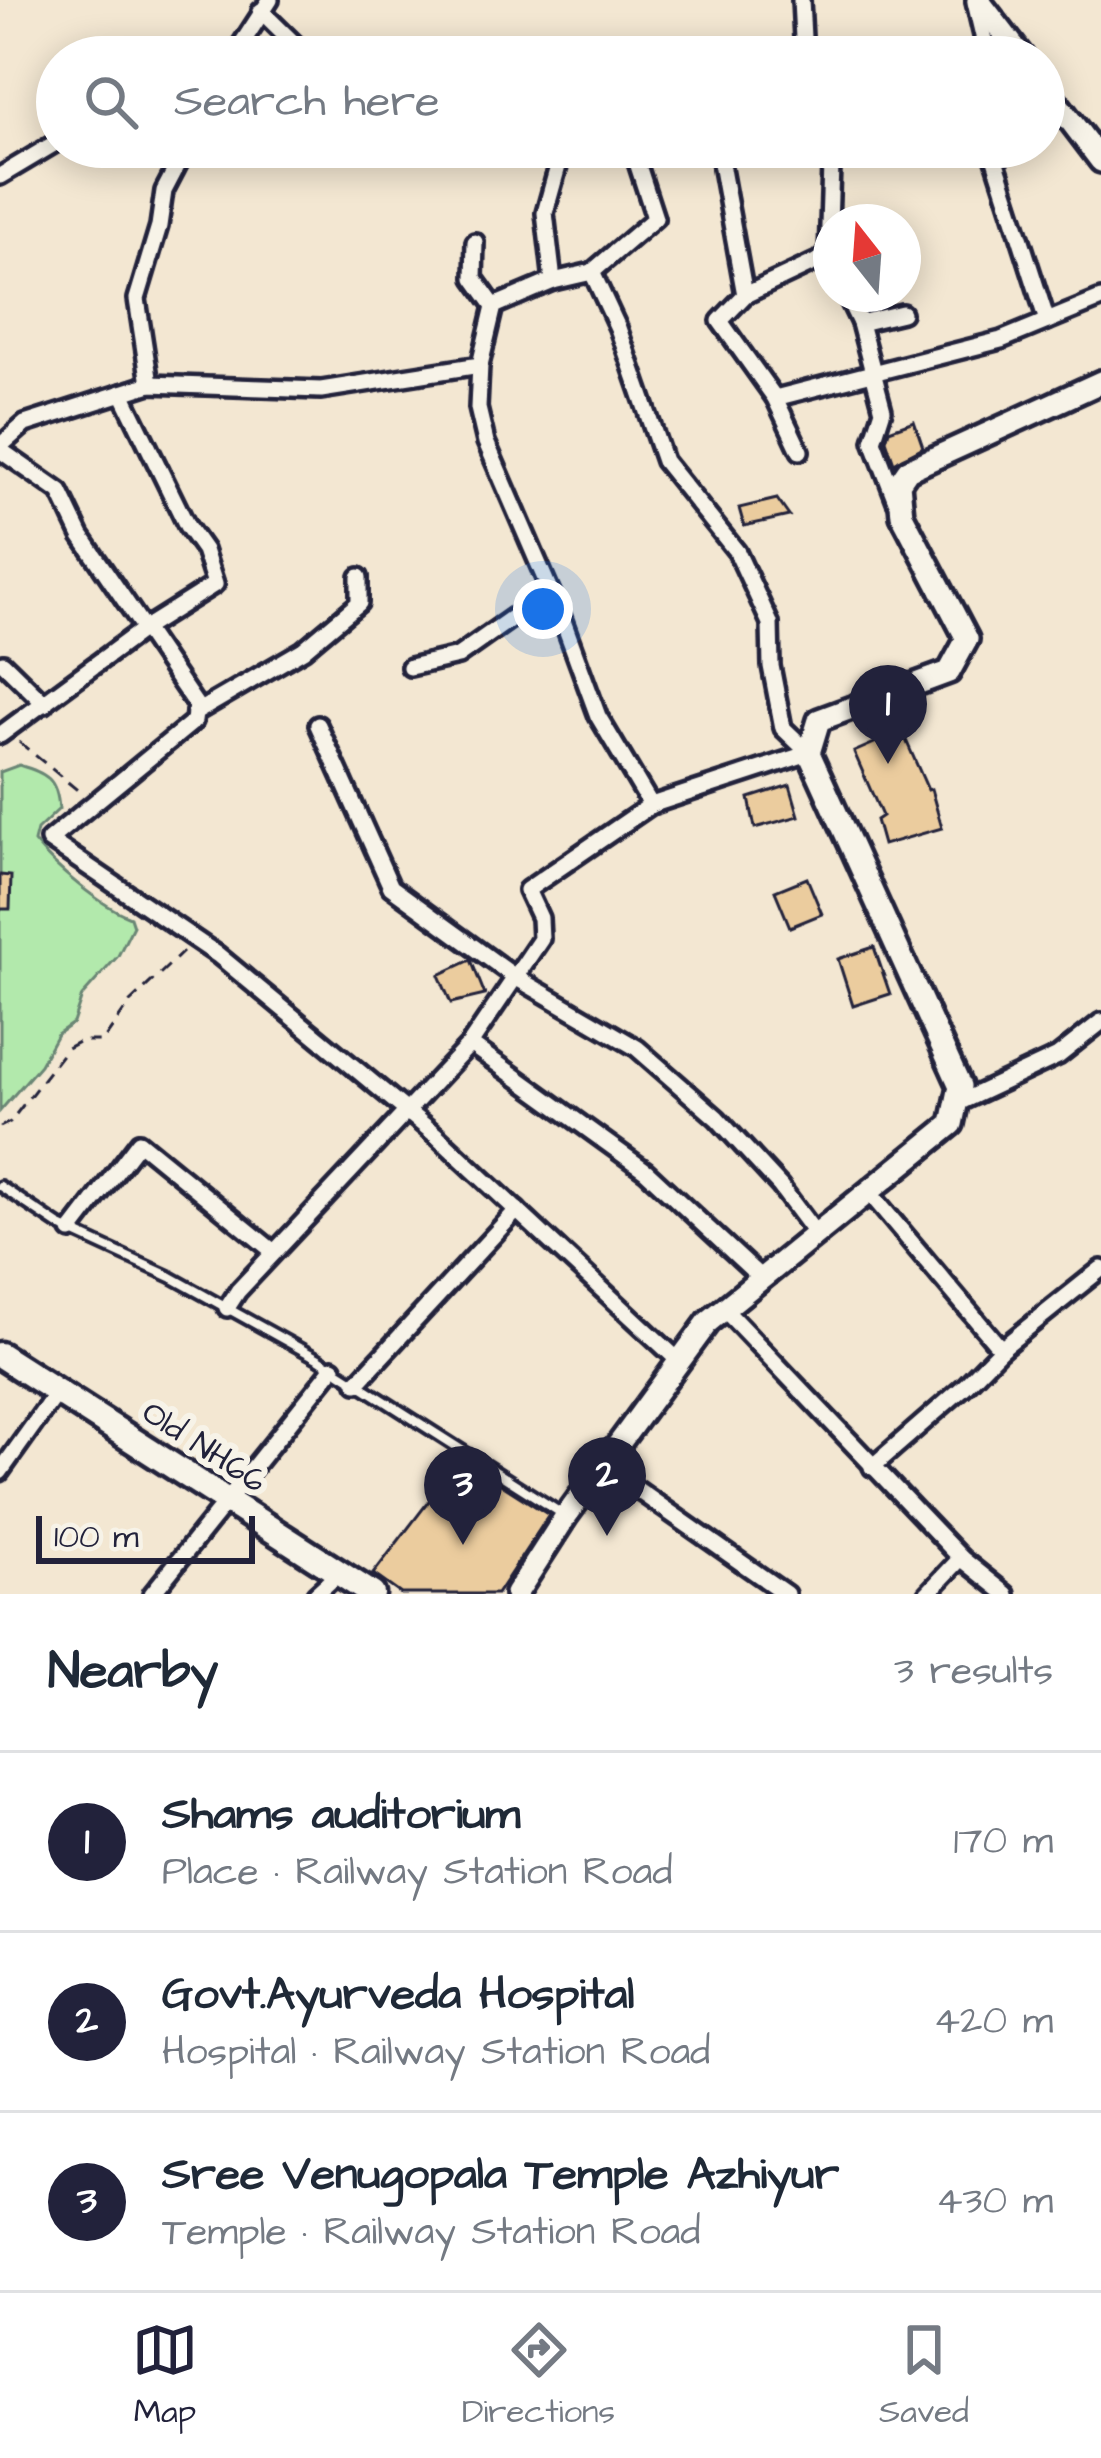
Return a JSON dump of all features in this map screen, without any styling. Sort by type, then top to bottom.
[{"type":"main road","name":"Old NH66","points":[[0,1354],[372,1594]]},
{"type":"street","points":[[801,0],[803,36]]},
{"type":"street","points":[[976,0],[984,36]]},
{"type":"street","points":[[976,0],[1005,36]]},
{"type":"street","points":[[246,36],[266,5],[291,36]]},
{"type":"street","points":[[1065,114],[1101,161]]},
{"type":"street","points":[[0,176],[36,155]]},
{"type":"street","points":[[150,384],[137,299],[159,226],[164,191],[176,168]]},
{"type":"street","points":[[553,281],[545,213],[557,168]]},
{"type":"street","points":[[494,306],[553,281],[592,272],[655,218],[639,168]]},
{"type":"street","points":[[722,168],[745,295]]},
{"type":"street","points":[[830,204],[831,168]]},
{"type":"street","points":[[998,168],[1047,321]]},
{"type":"street","points":[[475,242],[474,278],[494,306],[480,365],[478,407],[487,442],[598,716],[651,805]]},
{"type":"street","points":[[800,452],[775,398],[720,321],[745,295],[813,266]]},
{"type":"street","points":[[516,1594],[566,1516],[723,1308],[952,1124],[960,1086],[808,753],[784,728],[771,666],[770,623],[737,552],[664,461],[592,272]]},
{"type":"street","points":[[775,398],[1001,340],[1101,299]]},
{"type":"street","points":[[808,753],[819,720],[949,672],[968,638],[902,515],[873,441],[883,410],[855,312]]},
{"type":"street","points":[[860,323],[902,313]]},
{"type":"street","points":[[480,365],[321,390],[150,384],[25,424],[0,448],[60,492],[81,536],[196,705],[194,721],[49,840],[196,940],[406,1110],[680,1362]]},
{"type":"street","points":[[902,515],[899,483],[908,470],[1101,382]]},
{"type":"street","points":[[0,735],[145,628],[214,584],[204,550],[187,526],[122,393]]},
{"type":"street","points":[[196,712],[303,650],[359,603],[359,577]]},
{"type":"street","points":[[410,668],[458,656],[550,591]]},
{"type":"street","points":[[3,663],[45,704]]},
{"type":"street","points":[[317,725],[391,886],[515,977],[637,1048],[717,1118],[780,1186],[815,1233]]},
{"type":"street","points":[[227,1308],[470,1044],[541,939],[540,918],[527,890],[651,805],[808,753]]},
{"type":"street","points":[[958,1103],[1058,1056],[1101,1022]]},
{"type":"street","points":[[470,1044],[646,1171],[760,1277]]},
{"type":"street","points":[[71,1231],[139,1142],[274,1252]]},
{"type":"street","points":[[868,1191],[1001,1349]]},
{"type":"street","points":[[357,1383],[517,1210]]},
{"type":"street","points":[[872,1467],[1001,1349],[1101,1269]]},
{"type":"street","points":[[723,1308],[961,1558],[1006,1594]]},
{"type":"street","points":[[162,1590],[333,1368]]},
{"type":"street","points":[[0,1472],[57,1392]]},
{"type":"street","points":[[604,1467],[786,1594]]},
{"type":"street","points":[[927,1594],[961,1558]]},
{"type":"street","points":[[316,1594],[340,1573]]},
{"type":"lane","points":[[0,1186],[71,1231],[171,1277],[333,1368],[566,1516]]},
{"type":"path","points":[[18,742],[50,763],[91,802]]},
{"type":"path","points":[[0,1127],[10,1122],[67,1048],[80,1041],[103,1041],[130,1002],[196,940]]},
{"type":"green space","points":[[19,765],[49,779],[58,799],[59,809],[37,830],[34,842],[79,885],[130,917],[133,926],[118,956],[82,996],[73,1023],[57,1034],[40,1065],[0,1111],[0,772]]},
{"type":"building","points":[[914,421],[923,447],[894,463],[886,440],[889,430]]},
{"type":"building","points":[[777,499],[789,516],[744,526],[739,508]]},
{"type":"building","points":[[902,731],[931,789],[942,828],[883,845],[876,820],[882,816],[854,752]]},
{"type":"building","points":[[790,785],[799,816],[755,828],[749,798]]},
{"type":"building","points":[[0,875],[11,876],[10,909],[0,909]]},
{"type":"building","points":[[807,878],[822,914],[790,927],[775,891]]},
{"type":"building","points":[[874,947],[890,994],[853,1006],[838,959]]},
{"type":"building","points":[[471,960],[485,995],[451,1003],[439,975]]},
{"type":"building","points":[[461,1459],[549,1515],[497,1594],[401,1594],[373,1574]]},
{"type":"place","name":"Shams auditorium","points":[[888,764]]},
{"type":"place","name":"Govt.Ayurveda Hospital","points":[[607,1536]]},
{"type":"place","name":"Sree Venugopala Temple Azhiyur","points":[[463,1545]]}]
